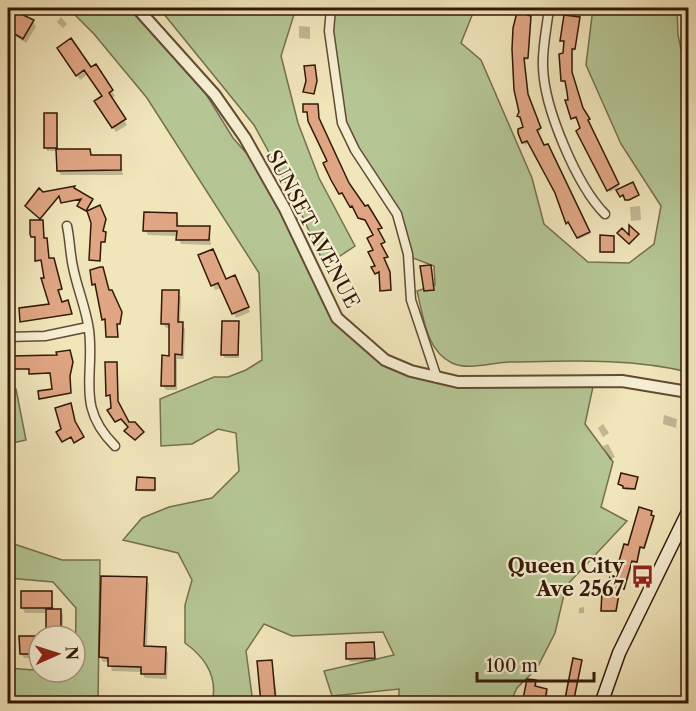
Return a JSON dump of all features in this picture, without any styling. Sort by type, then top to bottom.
[{"type":"main road","points":[[601,704],[619,653],[688,512]]},
{"type":"street","name":"SUNSET AVENUE","points":[[137,8],[209,87],[245,138],[285,209],[337,318],[385,360],[437,378],[480,383],[621,381],[688,392]]},
{"type":"street","points":[[331,8],[329,31],[342,123],[355,150],[397,214],[408,254],[411,300],[437,378]]},
{"type":"street","points":[[549,8],[543,67],[549,105],[557,128],[593,202],[605,214]]},
{"type":"street","points":[[67,226],[72,265],[88,327],[87,386],[91,408],[100,429],[115,446]]},
{"type":"street","points":[[8,337],[45,336],[88,327]]},
{"type":"green space","points":[[68,8],[137,8],[182,55],[233,138],[266,175],[337,318],[367,346],[437,378],[594,382],[585,424],[613,462],[601,507],[627,521],[566,586],[555,633],[537,668],[517,688],[510,703],[399,703],[399,689],[332,696],[324,671],[394,655],[383,632],[292,636],[264,624],[246,651],[253,703],[212,703],[213,685],[209,669],[199,655],[185,643],[185,605],[192,580],[178,553],[123,540],[142,518],[169,507],[212,498],[239,471],[236,433],[218,429],[192,444],[161,446],[160,399],[214,377],[228,377],[262,360],[259,273],[147,98],[94,34]]},
{"type":"green space","points":[[159,8],[296,8],[281,56],[298,123],[319,178],[355,246],[325,266],[295,200],[254,125]]},
{"type":"green space","points":[[331,8],[475,8],[461,43],[481,60],[532,178],[544,224],[588,262],[629,263],[654,244],[661,206],[621,144],[586,65],[593,8],[677,8],[678,35],[688,81],[688,372],[645,364],[600,361],[511,362],[466,366],[452,363],[436,350],[427,332],[417,291],[435,285],[434,266],[413,258],[397,214],[355,150],[338,109]]},
{"type":"green space","points":[[8,389],[16,389],[26,440],[8,444]]},
{"type":"green space","points":[[8,542],[62,560],[100,560],[98,703],[8,703],[8,668],[27,669],[27,684],[87,684],[87,624],[76,624],[76,608],[53,582],[8,578]]},
{"type":"building","points":[[8,8],[34,20],[23,39],[8,30]]},
{"type":"building","points":[[518,8],[527,8],[527,15],[531,16],[528,58],[524,58],[528,94],[541,128],[537,130],[544,145],[548,144],[590,232],[577,238],[568,222],[566,224],[555,193],[527,141],[522,143],[518,133],[518,129],[523,127],[520,117],[517,116],[519,112],[514,90],[512,49],[513,28]]},
{"type":"building","points":[[564,15],[580,17],[575,49],[572,49],[572,72],[583,108],[590,119],[588,120],[619,184],[607,191],[576,131],[580,128],[576,117],[571,119],[565,100],[568,100],[567,92],[565,81],[561,81],[559,54],[563,53],[564,41],[560,41]]},
{"type":"building","points":[[71,38],[91,67],[96,64],[113,90],[109,93],[126,119],[112,128],[94,101],[102,96],[84,70],[76,76],[57,48]]},
{"type":"building","points":[[315,65],[317,81],[314,94],[303,92],[306,81],[304,66]]},
{"type":"building","points":[[303,104],[318,104],[319,118],[349,183],[365,206],[368,205],[382,228],[378,229],[385,242],[381,244],[388,257],[384,258],[390,272],[391,290],[380,291],[379,272],[375,274],[371,267],[375,266],[368,252],[373,250],[367,238],[373,235],[365,220],[358,218],[352,206],[350,207],[342,193],[339,194],[331,180],[323,163],[327,161],[308,121],[307,112],[303,112]]},
{"type":"building","points":[[44,113],[57,113],[57,148],[44,148]]},
{"type":"building","points":[[56,149],[90,149],[91,155],[121,155],[121,170],[57,171]]},
{"type":"building","points":[[633,182],[639,195],[629,200],[625,200],[623,195],[620,197],[616,190]]},
{"type":"building","points":[[75,186],[74,188],[93,199],[86,211],[77,206],[81,199],[61,203],[59,196],[40,219],[25,206],[39,188],[43,192]]},
{"type":"building","points":[[100,205],[106,219],[103,231],[106,232],[105,242],[101,242],[100,261],[89,260],[91,223],[87,211]]},
{"type":"building","points":[[144,212],[177,213],[177,226],[210,226],[209,240],[176,240],[177,231],[143,231]]},
{"type":"building","points":[[30,220],[43,220],[44,238],[47,238],[49,258],[54,258],[62,289],[58,290],[62,302],[68,300],[72,314],[20,322],[19,308],[49,304],[41,278],[44,278],[41,260],[35,261],[35,237],[31,237],[30,234]]},
{"type":"building","points":[[629,225],[639,234],[629,244],[617,233],[622,228],[629,235]]},
{"type":"building","points":[[600,235],[614,236],[614,252],[600,252]]},
{"type":"building","points":[[213,249],[226,279],[235,275],[249,307],[232,314],[218,283],[211,286],[198,255]]},
{"type":"building","points":[[431,265],[434,290],[424,291],[420,266]]},
{"type":"building","points":[[103,267],[109,290],[112,290],[122,312],[120,324],[117,324],[118,337],[106,337],[105,319],[102,320],[95,284],[92,285],[90,270]]},
{"type":"building","points":[[162,290],[179,290],[178,322],[183,322],[182,355],[175,354],[175,386],[161,386],[162,355],[169,356],[169,324],[161,324]]},
{"type":"building","points":[[222,321],[239,321],[238,355],[221,355]]},
{"type":"building","points":[[70,350],[73,362],[70,376],[71,393],[39,399],[38,391],[52,389],[50,373],[29,374],[29,369],[10,369],[11,356],[57,355],[56,352]]},
{"type":"building","points":[[105,362],[117,362],[118,401],[129,422],[135,422],[144,432],[135,440],[124,431],[128,427],[121,419],[115,422],[107,410],[111,408],[110,395],[106,396]]},
{"type":"building","points":[[71,403],[75,421],[84,437],[74,443],[71,437],[62,442],[56,432],[61,429],[55,408]]},
{"type":"building","points":[[621,473],[638,477],[635,489],[623,488],[618,484]]},
{"type":"building","points":[[137,477],[155,478],[155,490],[136,490]]},
{"type":"building","points":[[639,507],[652,511],[651,515],[654,516],[644,548],[640,547],[637,562],[632,561],[624,589],[620,588],[616,611],[601,611],[602,591],[607,592],[610,577],[614,578],[624,544],[628,545]]},
{"type":"building","points":[[101,576],[147,577],[144,646],[166,647],[165,674],[141,674],[141,667],[108,666],[108,658],[99,657]]},
{"type":"building","points":[[21,591],[52,591],[52,608],[21,608]]},
{"type":"building","points":[[46,609],[61,609],[61,624],[46,624]]},
{"type":"building","points":[[19,636],[27,636],[27,654],[20,654]]},
{"type":"building","points":[[374,642],[375,658],[346,659],[346,643]]},
{"type":"building","points":[[573,658],[582,660],[573,704],[564,704]]},
{"type":"building","points":[[272,660],[276,704],[261,704],[257,661]]},
{"type":"building","points":[[527,679],[536,680],[535,686],[547,689],[544,704],[522,704]]},
{"type":"place","name":"Queen City Ave 2567","points":[[642,577]]}]
